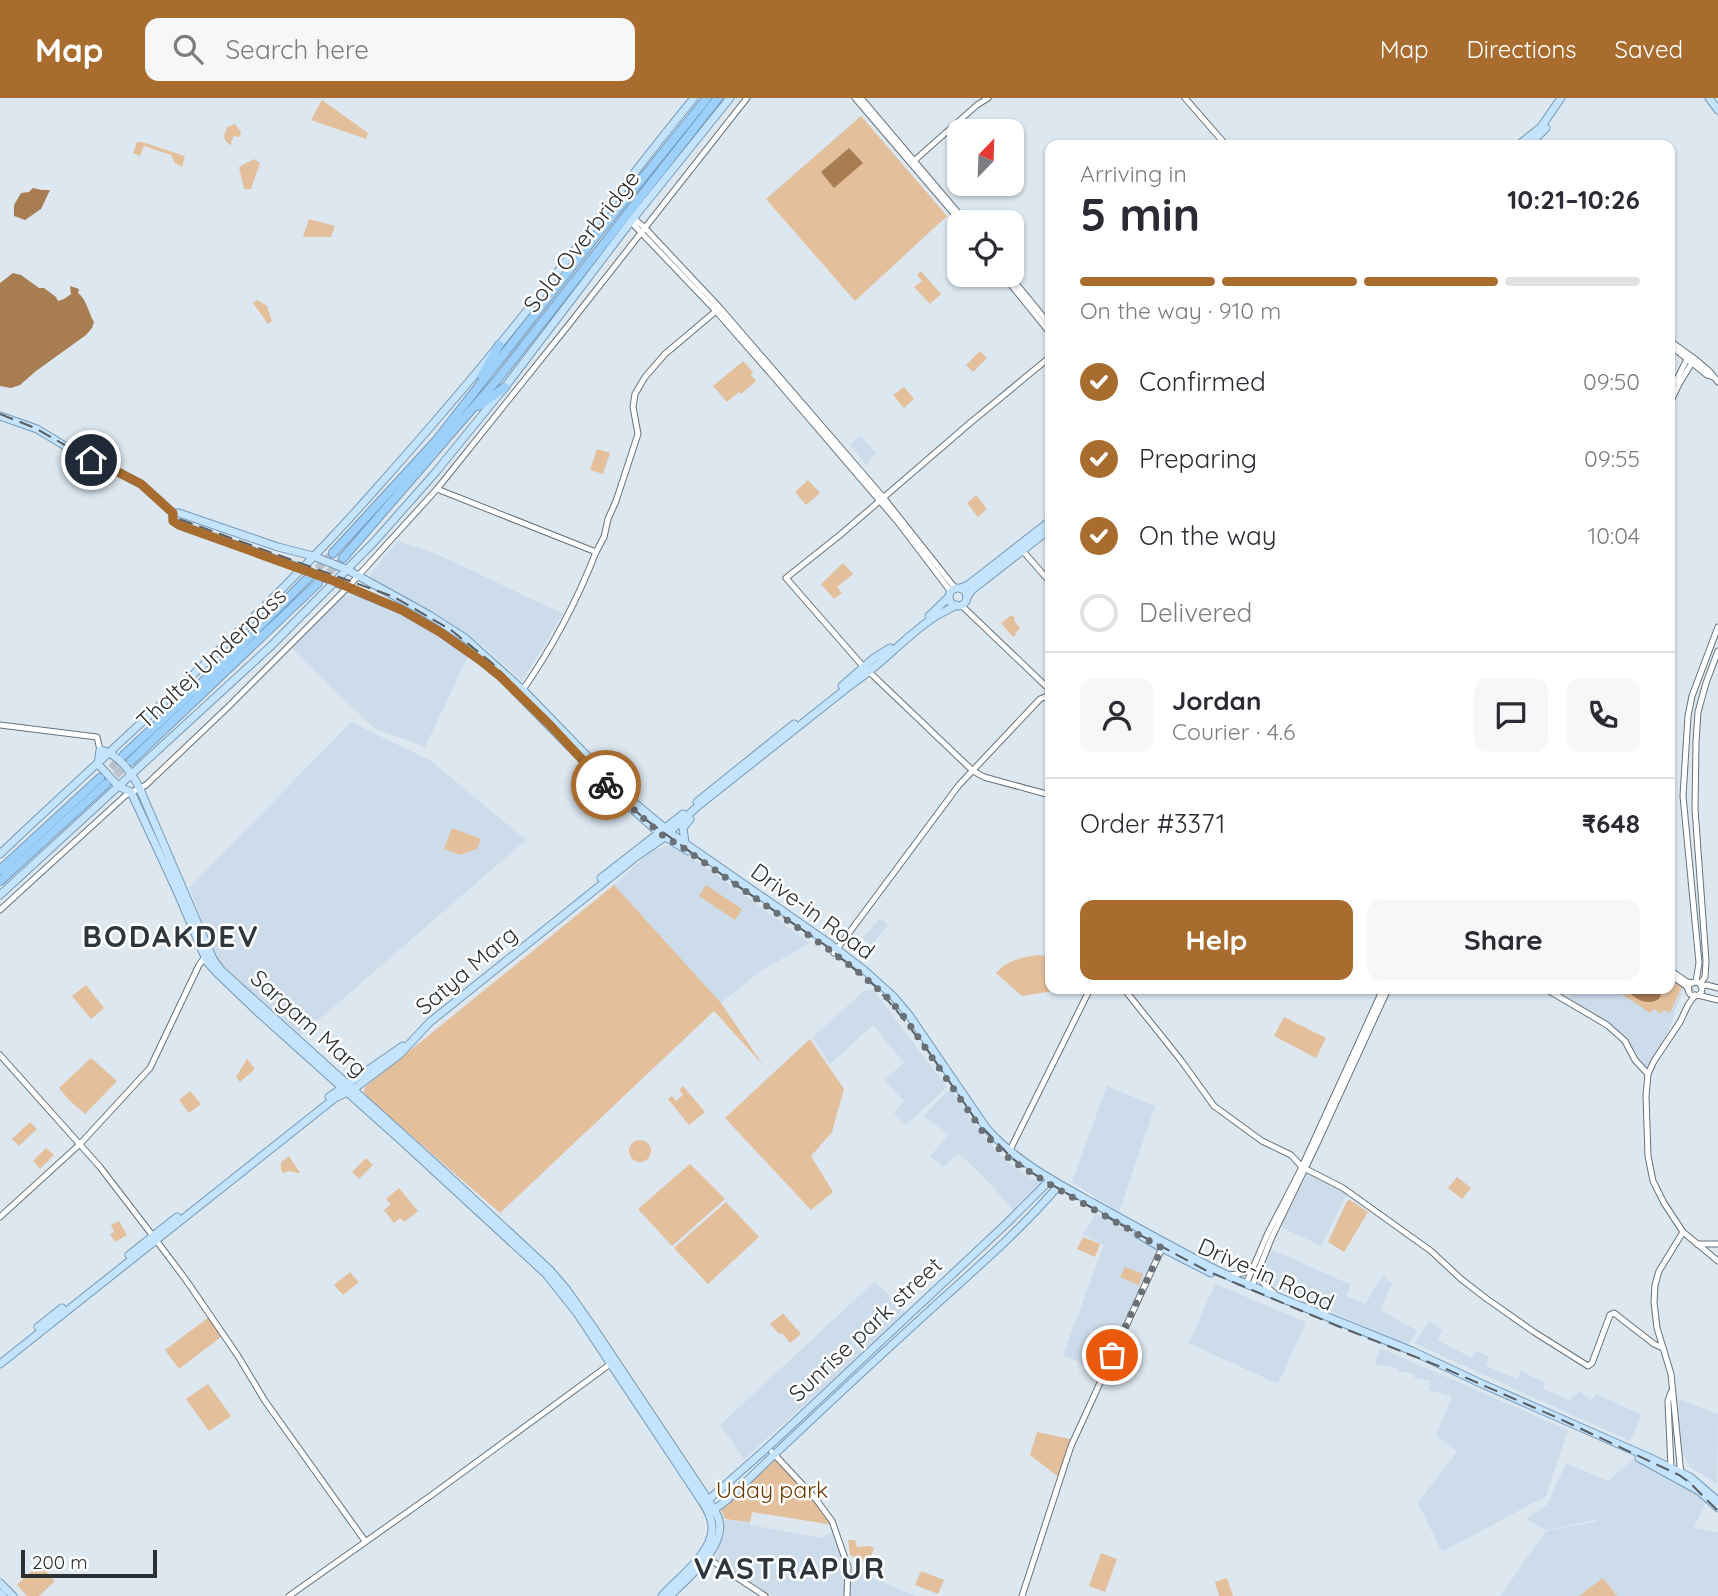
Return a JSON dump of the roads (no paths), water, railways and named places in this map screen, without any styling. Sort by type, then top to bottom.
[{"type":"highway","name":"Sola Overbridge","points":[[475,392],[707,98]]},
{"type":"highway","name":"Sola Overbridge","points":[[474,406],[718,98]]},
{"type":"highway","points":[[333,553],[436,441],[475,392],[499,345]]},
{"type":"highway","points":[[343,558],[474,406],[484,403],[505,387]]},
{"type":"highway","name":"Thaltej Underpass","points":[[309,578],[127,758],[318,583]]},
{"type":"highway","points":[[0,870],[103,781],[0,881]]},
{"type":"main road","points":[[0,854],[221,649],[364,502],[433,425],[499,345],[694,98]]},
{"type":"main road","points":[[0,895],[271,646],[374,542],[505,387],[632,220],[730,98]]},
{"type":"main road","points":[[1530,140],[1543,131],[1563,98]]},
{"type":"main road","points":[[1709,98],[1718,110]]},
{"type":"main road","points":[[1714,98],[1718,103]]},
{"type":"main road","name":"Drive-in Road","points":[[0,416],[37,429],[70,449],[141,484],[173,513],[313,556],[346,569],[466,638],[521,692],[611,790],[693,855],[864,970],[892,996],[909,1015],[987,1129],[1009,1152],[1049,1181]]},
{"type":"main road","name":"Drive-in Road","points":[[173,513],[173,521],[179,525],[301,568],[402,610],[440,632],[521,692]]},
{"type":"main road","name":"Satya Marg","points":[[0,1361],[49,1318],[401,1048],[428,1017],[452,1002],[637,856],[863,667],[933,613],[954,592],[968,585],[1045,528]]},
{"type":"main road","name":"Satya Marg","points":[[665,833],[852,684],[870,673],[891,652],[936,616],[962,602],[972,590],[1045,529]]},
{"type":"main road","points":[[954,592],[965,592],[962,602],[951,603],[954,592]]},
{"type":"main road","points":[[98,764],[100,750],[111,752]]},
{"type":"main road","name":"Sargam Marg","points":[[111,752],[132,775],[139,788],[208,955]]},
{"type":"main road","points":[[98,764],[118,786],[131,792]]},
{"type":"main road","name":"Sargam Marg","points":[[131,792],[208,955],[348,1088],[550,1270],[567,1290],[712,1512]]},
{"type":"main road","points":[[686,844],[683,828],[698,807]]},
{"type":"main road","name":"Drive-in Road","points":[[665,833],[686,844],[836,951],[889,999],[983,1132],[1022,1167],[1248,1287],[1277,1296],[1424,1356],[1670,1471],[1718,1508]]},
{"type":"main road","name":"Sunrise park street","points":[[706,1502],[767,1448],[1049,1181]]},
{"type":"main road","points":[[670,1596],[714,1545],[720,1528],[719,1521],[712,1512],[1029,1219],[1058,1186]]},
{"type":"main road","name":"Drive-in Road","points":[[1058,1186],[1162,1248],[1670,1471]]},
{"type":"main road","points":[[1681,1477],[1690,1477],[1718,1502]]},
{"type":"main road","points":[[662,1596],[704,1556]]},
{"type":"main road","points":[[0,1583],[13,1596]]},
{"type":"street","points":[[0,910],[131,792],[146,785],[348,587],[437,489],[747,98]]},
{"type":"street","points":[[855,98],[953,210]]},
{"type":"street","points":[[862,98],[954,210]]},
{"type":"street","points":[[977,105],[981,98]]},
{"type":"street","points":[[915,160],[988,98]]},
{"type":"street","points":[[1185,98],[1222,140]]},
{"type":"street","points":[[632,220],[719,307],[881,498],[954,592]]},
{"type":"street","points":[[643,229],[881,498]]},
{"type":"street","points":[[1013,287],[1045,327]]},
{"type":"street","points":[[1019,287],[1045,319]]},
{"type":"street","points":[[521,692],[550,649],[604,537],[638,434],[633,407],[635,394],[645,377],[665,354],[716,311]]},
{"type":"street","points":[[1675,347],[1710,372],[1715,379]]},
{"type":"street","points":[[1675,387],[1691,359]]},
{"type":"street","points":[[1675,392],[1691,359]]},
{"type":"street","points":[[1045,361],[786,578],[863,667],[973,771],[984,777],[1045,794]]},
{"type":"street","points":[[437,489],[596,552]]},
{"type":"street","points":[[1022,550],[1045,576]]},
{"type":"street","points":[[962,602],[1045,685]]},
{"type":"street","points":[[1693,993],[1702,990],[1698,984],[1699,963],[1683,796],[1686,741],[1692,695],[1718,627]]},
{"type":"street","points":[[1718,651],[1698,712],[1696,742],[1695,810],[1706,961],[1704,977],[1698,984],[1690,985],[1693,993],[1680,1022],[1648,1074],[1646,1097],[1648,1156],[1653,1181],[1683,1233],[1718,1261]]},
{"type":"street","points":[[836,951],[959,785],[1045,694]]},
{"type":"street","points":[[0,725],[97,737],[100,750]]},
{"type":"street","points":[[0,1217],[79,1144],[150,1068],[199,965],[208,955]]},
{"type":"street","points":[[1675,975],[1688,982],[1718,988]]},
{"type":"street","points":[[1675,976],[1693,993],[1718,1000]]},
{"type":"street","points":[[1009,1152],[1088,994]]},
{"type":"street","points":[[1128,994],[1214,1106],[1262,1141],[1291,1155],[1303,1168],[1343,1188],[1431,1251],[1487,1299],[1585,1365],[1592,1363],[1611,1313],[1663,1348]]},
{"type":"street","points":[[1248,1287],[1383,994]]},
{"type":"street","points":[[1554,994],[1607,1025],[1625,1041],[1635,1060],[1648,1074]]},
{"type":"street","points":[[0,1055],[107,1176],[186,1280],[265,1401],[365,1541]]},
{"type":"street","points":[[1681,1477],[1671,1374],[1657,1328],[1654,1301],[1655,1285],[1667,1258],[1683,1233]]},
{"type":"street","points":[[1698,1244],[1718,1244]]},
{"type":"street","points":[[1022,1596],[1071,1446],[1162,1248]]},
{"type":"street","points":[[1226,1275],[1240,1275],[1257,1266]]},
{"type":"street","points":[[1257,1266],[1264,1284],[1277,1296]]},
{"type":"street","points":[[289,1596],[613,1362]]},
{"type":"street","points":[[1670,1471],[1668,1401],[1671,1392]]},
{"type":"street","points":[[767,1448],[816,1497],[832,1521],[849,1567],[847,1596]]},
{"type":"street","points":[[704,1556],[765,1596]]},
{"type":"tunnel","points":[[309,577],[333,553]]},
{"type":"tunnel","points":[[320,581],[341,561]]},
{"type":"tunnel","points":[[102,776],[124,756]]},
{"type":"tunnel","points":[[107,783],[129,763]]},
{"type":"railway","points":[[0,414],[35,428],[79,453],[127,475],[176,518],[394,597],[451,630],[492,663],[627,804],[736,885],[825,945],[875,986],[928,1051],[978,1123],[1013,1159],[1032,1173],[1207,1271],[1446,1369],[1679,1475],[1718,1511]]},
{"type":"district","name":"BODAKDEV","points":[[171,936]]},
{"type":"district","name":"VASTRAPUR","points":[[790,1568]]},
{"type":"park label","name":"Uday park","points":[[772,1489]]}]
